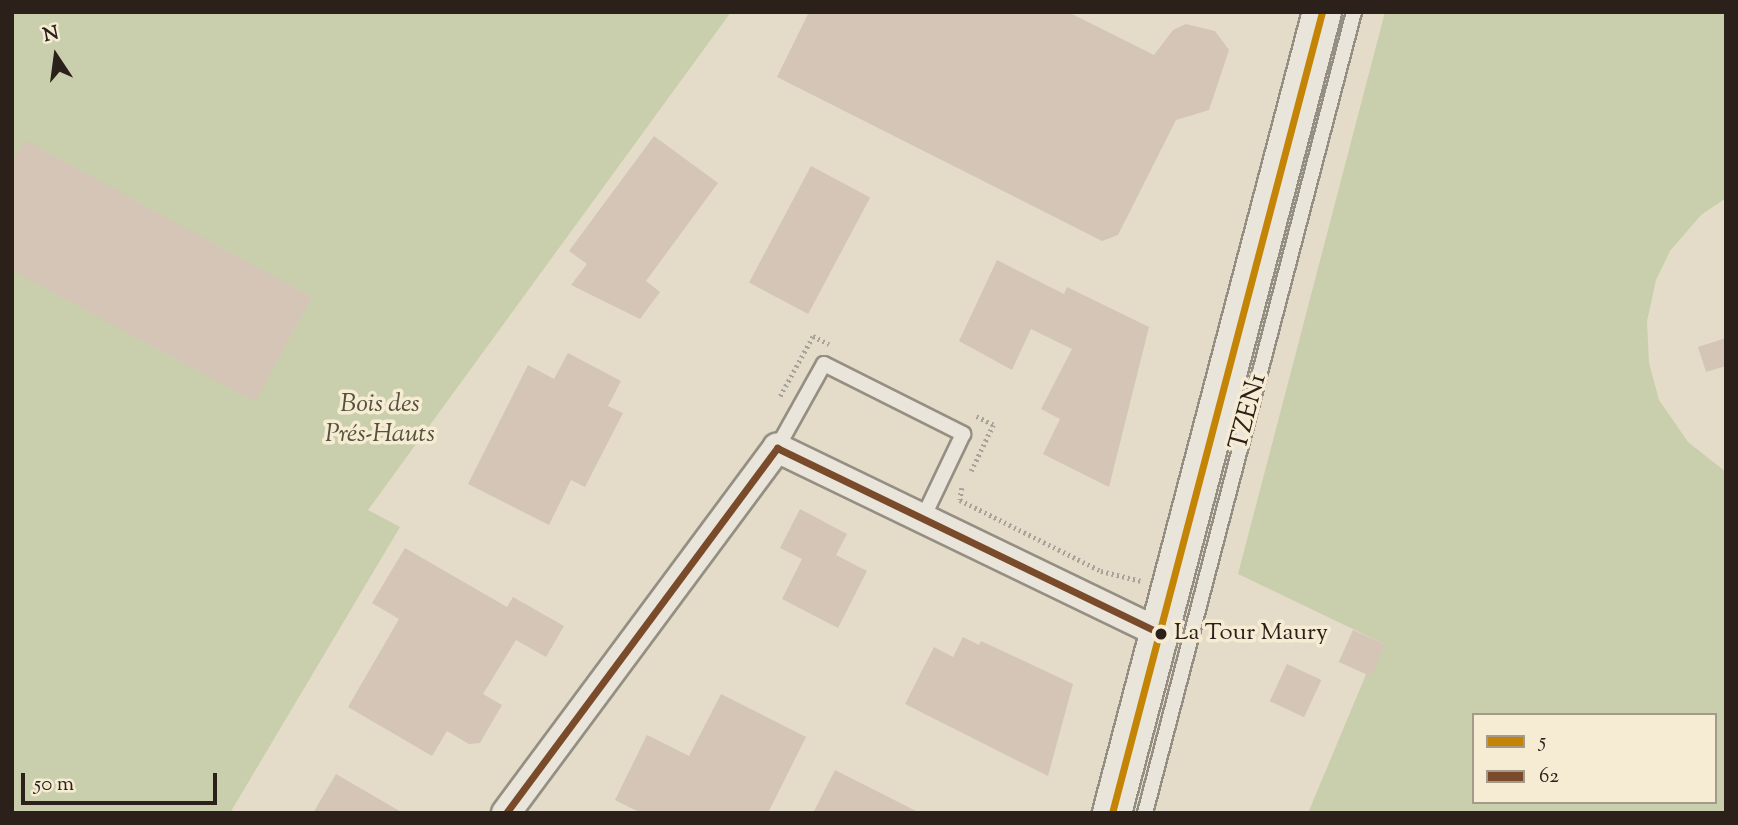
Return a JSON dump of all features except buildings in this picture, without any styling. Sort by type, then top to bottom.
[{"type":"street","points":[[1112,813],[1322,12]]},
{"type":"street","points":[[506,813],[777,449],[1161,634]]},
{"type":"lane","name":"TZEN1","points":[[1145,813],[1354,12]]},
{"type":"lane","points":[[777,449],[824,364],[963,434],[923,518]]},
{"type":"green space","name":"Bois des Prés-Hauts","points":[[12,12],[731,12],[368,510],[400,527],[230,813],[12,813]]},
{"type":"green space","points":[[1385,12],[1726,12],[1726,198],[1701,215],[1670,251],[1656,280],[1647,321],[1649,363],[1659,400],[1688,442],[1726,472],[1726,813],[1308,813],[1367,672],[1371,673],[1384,644],[1238,574]]},
{"type":"transit line","name":"5","points":[[1112,813],[1322,12]]},
{"type":"transit line","name":"62","points":[[506,813],[777,448],[1161,634]]},
{"type":"place","name":"La Tour Maury","points":[[1161,634]]}]
